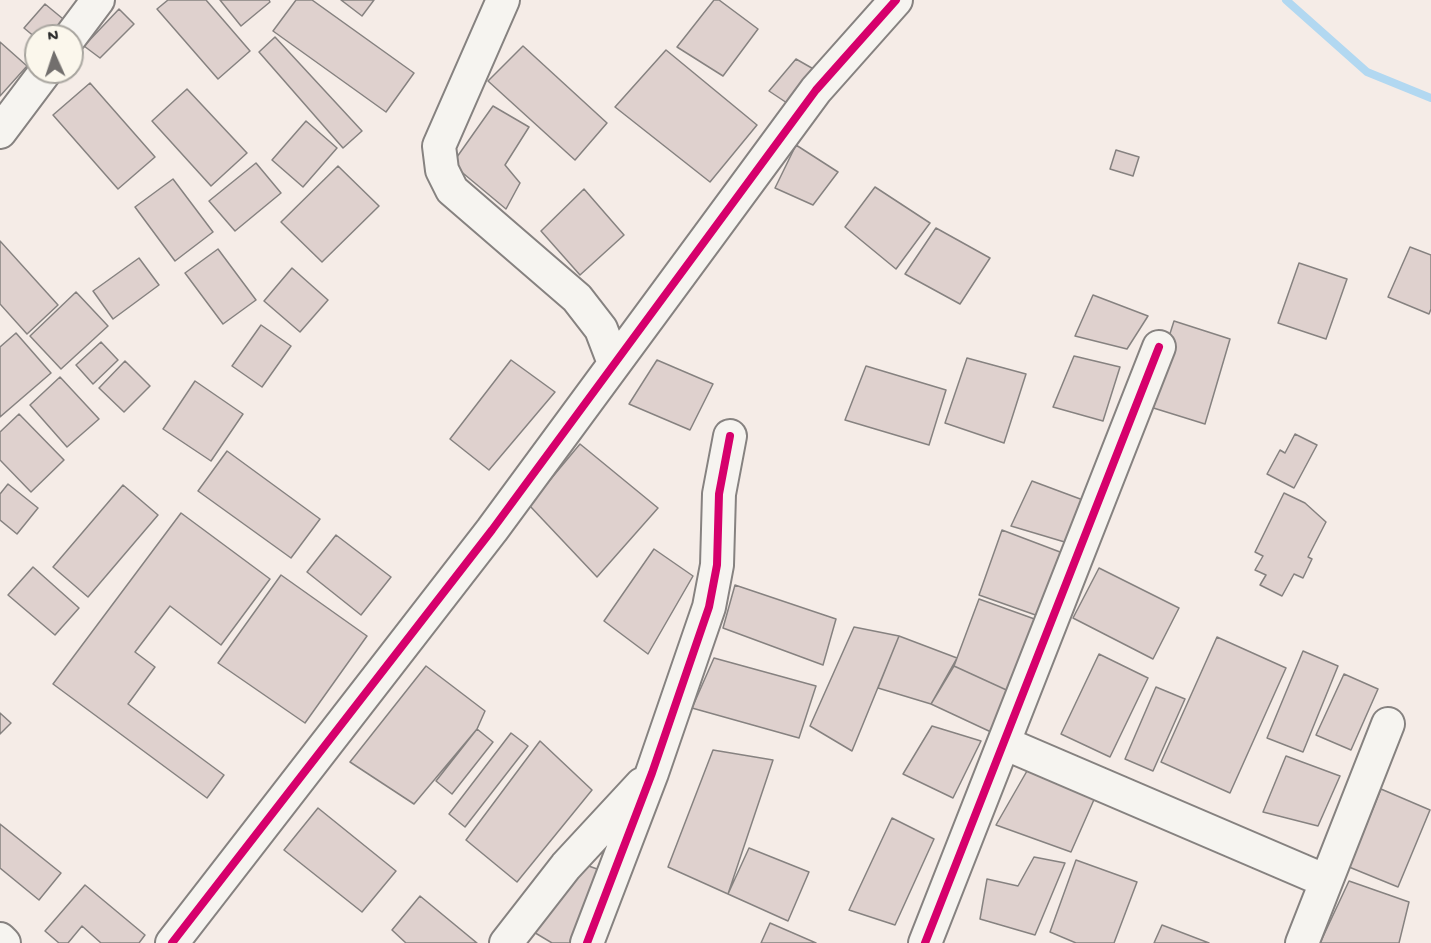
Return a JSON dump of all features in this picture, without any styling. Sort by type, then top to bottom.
[{"type":"street","points":[[80,24],[98,0]]},
{"type":"street","points":[[503,0],[439,146],[442,170],[452,190],[577,298],[601,329],[614,363]]},
{"type":"street","points":[[172,943],[492,530],[816,90],[896,0]]},
{"type":"street","points":[[0,132],[36,84]]},
{"type":"street","points":[[925,943],[1160,347]]},
{"type":"street","points":[[587,943],[652,773],[709,607],[717,565],[719,494],[730,436]]},
{"type":"street","points":[[1302,943],[1389,724]]},
{"type":"street","points":[[1004,743],[1326,881]]},
{"type":"street","points":[[506,943],[566,866],[652,773]]},
{"type":"street","points":[[0,939],[4,943]]},
{"type":"building","points":[[168,0],[206,0],[250,51],[218,79],[157,9]]},
{"type":"building","points":[[220,0],[269,0],[270,2],[241,26]]},
{"type":"building","points":[[296,0],[312,0],[414,73],[386,112],[273,31]]},
{"type":"building","points":[[341,0],[374,0],[362,16]]},
{"type":"building","points":[[714,0],[719,0],[758,29],[723,76],[677,47]]},
{"type":"building","points":[[45,4],[68,23],[67,24],[28,24]]},
{"type":"building","points":[[119,9],[134,24],[100,58],[84,46]]},
{"type":"building","points":[[275,37],[362,131],[343,148],[259,52]]},
{"type":"building","points":[[0,42],[24,63],[24,69],[0,96]]},
{"type":"building","points":[[523,46],[607,123],[575,160],[488,81]]},
{"type":"building","points":[[666,50],[757,125],[710,182],[615,107]]},
{"type":"building","points":[[796,59],[817,71],[790,105],[769,91]]},
{"type":"building","points":[[90,83],[155,157],[118,189],[53,115]]},
{"type":"building","points":[[187,89],[247,153],[211,186],[152,121]]},
{"type":"building","points":[[493,106],[529,127],[505,165],[520,183],[506,209],[452,164]]},
{"type":"building","points":[[306,121],[337,148],[303,187],[272,160]]},
{"type":"building","points":[[796,145],[838,172],[813,205],[775,188]]},
{"type":"building","points":[[1116,150],[1139,157],[1133,176],[1110,169]]},
{"type":"building","points":[[256,163],[281,193],[235,231],[209,201]]},
{"type":"building","points":[[338,166],[379,206],[322,262],[281,222]]},
{"type":"building","points":[[173,179],[213,232],[175,261],[135,207]]},
{"type":"building","points":[[875,187],[930,223],[896,269],[845,227]]},
{"type":"building","points":[[584,189],[624,235],[580,275],[541,231]]},
{"type":"building","points":[[936,228],[990,258],[960,304],[905,274]]},
{"type":"building","points":[[0,241],[58,305],[27,334],[0,304]]},
{"type":"building","points":[[1410,247],[1431,255],[1431,309],[1429,314],[1388,297]]},
{"type":"building","points":[[218,249],[256,300],[223,324],[185,273]]},
{"type":"building","points":[[139,258],[159,285],[113,319],[93,291]]},
{"type":"building","points":[[1299,263],[1347,279],[1326,339],[1278,323]]},
{"type":"building","points":[[292,268],[328,300],[300,332],[264,301]]},
{"type":"building","points":[[76,292],[108,326],[61,369],[30,336]]},
{"type":"building","points":[[1093,295],[1148,316],[1127,349],[1075,336]]},
{"type":"building","points":[[1174,321],[1230,339],[1205,424],[1147,406]]},
{"type":"building","points":[[261,325],[291,346],[262,387],[232,366]]},
{"type":"building","points":[[16,333],[51,373],[0,417],[0,347]]},
{"type":"building","points":[[101,342],[118,360],[93,384],[76,365]]},
{"type":"building","points":[[1074,356],[1120,367],[1103,421],[1053,407]]},
{"type":"building","points":[[967,358],[1026,374],[1004,443],[945,423]]},
{"type":"building","points":[[511,360],[555,392],[489,470],[450,439]]},
{"type":"building","points":[[657,360],[713,384],[690,430],[629,404]]},
{"type":"building","points":[[125,361],[150,386],[124,412],[99,388]]},
{"type":"building","points":[[866,366],[946,390],[929,445],[845,420]]},
{"type":"building","points":[[60,377],[99,419],[67,447],[30,405]]},
{"type":"building","points":[[195,381],[243,414],[211,461],[163,429]]},
{"type":"building","points":[[19,414],[64,460],[31,492],[0,460],[0,432]]},
{"type":"building","points":[[1295,434],[1317,445],[1294,488],[1267,474],[1280,450],[1285,453]]},
{"type":"building","points":[[580,444],[658,508],[597,577],[529,505]]},
{"type":"building","points":[[227,451],[320,519],[291,558],[198,491]]},
{"type":"building","points":[[1032,481],[1083,500],[1068,543],[1011,526]]},
{"type":"building","points":[[8,484],[38,508],[17,534],[0,520],[0,494]]},
{"type":"building","points":[[123,485],[158,515],[88,597],[53,567]]},
{"type":"building","points":[[1284,493],[1305,503],[1326,522],[1308,557],[1312,559],[1303,578],[1294,574],[1282,596],[1260,585],[1266,575],[1255,570],[1263,556],[1255,552]]},
{"type":"building","points":[[181,513],[270,579],[221,645],[170,606],[135,652],[155,667],[128,704],[224,775],[207,798],[53,684]]},
{"type":"building","points":[[1002,530],[1068,555],[1044,618],[979,595]]},
{"type":"building","points":[[336,535],[391,577],[361,615],[307,572]]},
{"type":"building","points":[[654,549],[693,576],[648,654],[604,621]]},
{"type":"building","points":[[33,567],[79,608],[55,635],[8,595]]},
{"type":"building","points":[[1099,568],[1179,608],[1153,659],[1073,618]]},
{"type":"building","points":[[281,575],[367,636],[305,723],[218,663]]},
{"type":"building","points":[[735,585],[836,619],[823,665],[723,628]]},
{"type":"building","points":[[979,599],[1040,621],[1013,693],[954,666]]},
{"type":"building","points":[[854,627],[899,636],[852,751],[810,726]]},
{"type":"building","points":[[899,636],[957,658],[931,704],[878,688]]},
{"type":"building","points":[[1217,637],[1286,668],[1230,793],[1161,762]]},
{"type":"building","points":[[1303,651],[1338,666],[1303,752],[1267,738]]},
{"type":"building","points":[[1099,654],[1148,678],[1110,757],[1061,734]]},
{"type":"building","points":[[714,658],[816,686],[799,738],[692,708]]},
{"type":"building","points":[[426,666],[485,711],[477,729],[414,804],[350,762]]},
{"type":"building","points":[[954,666],[1013,693],[991,732],[931,704]]},
{"type":"building","points":[[1344,674],[1378,689],[1351,750],[1316,735]]},
{"type":"building","points":[[1156,687],[1185,699],[1153,771],[1125,759]]},
{"type":"building","points":[[0,713],[11,723],[0,734]]},
{"type":"building","points":[[932,726],[981,741],[953,798],[903,774]]},
{"type":"building","points":[[477,729],[493,742],[452,794],[436,781]]},
{"type":"building","points":[[511,733],[528,746],[465,827],[449,814]]},
{"type":"building","points":[[540,741],[592,790],[517,882],[466,840]]},
{"type":"building","points":[[713,750],[773,760],[728,894],[668,867]]},
{"type":"building","points":[[1286,756],[1340,776],[1318,826],[1263,812]]},
{"type":"building","points":[[1035,757],[1100,786],[1071,852],[996,825]]},
{"type":"building","points":[[1381,789],[1430,810],[1398,887],[1349,867]]},
{"type":"building","points":[[318,808],[396,871],[362,912],[284,850]]},
{"type":"building","points":[[892,818],[934,839],[895,925],[849,910]]},
{"type":"building","points":[[0,824],[61,873],[39,900],[0,868]]},
{"type":"building","points":[[749,848],[809,872],[788,921],[728,894]]},
{"type":"building","points":[[1034,857],[1065,863],[1035,935],[980,919],[987,879],[1018,886]]},
{"type":"building","points":[[1076,860],[1137,882],[1114,943],[1076,943],[1050,932]]},
{"type":"building","points":[[583,864],[600,870],[571,943],[552,943],[532,931]]},
{"type":"building","points":[[1349,881],[1409,902],[1399,943],[1320,943]]},
{"type":"building","points":[[85,885],[145,935],[139,943],[101,943],[82,926],[68,943],[59,943],[45,931]]},
{"type":"building","points":[[420,896],[477,943],[406,943],[392,930]]},
{"type":"building","points":[[770,923],[816,943],[761,943]]},
{"type":"building","points":[[1162,925],[1209,943],[1154,943]]},
{"type":"waterway","points":[[1286,0],[1367,72],[1431,98]]},
{"type":"cycle path","points":[[172,943],[492,530],[816,90],[896,0]]},
{"type":"cycle path","points":[[925,943],[1159,347]]},
{"type":"cycle path","points":[[587,943],[652,773],[709,607],[717,565],[719,494],[730,436]]}]
